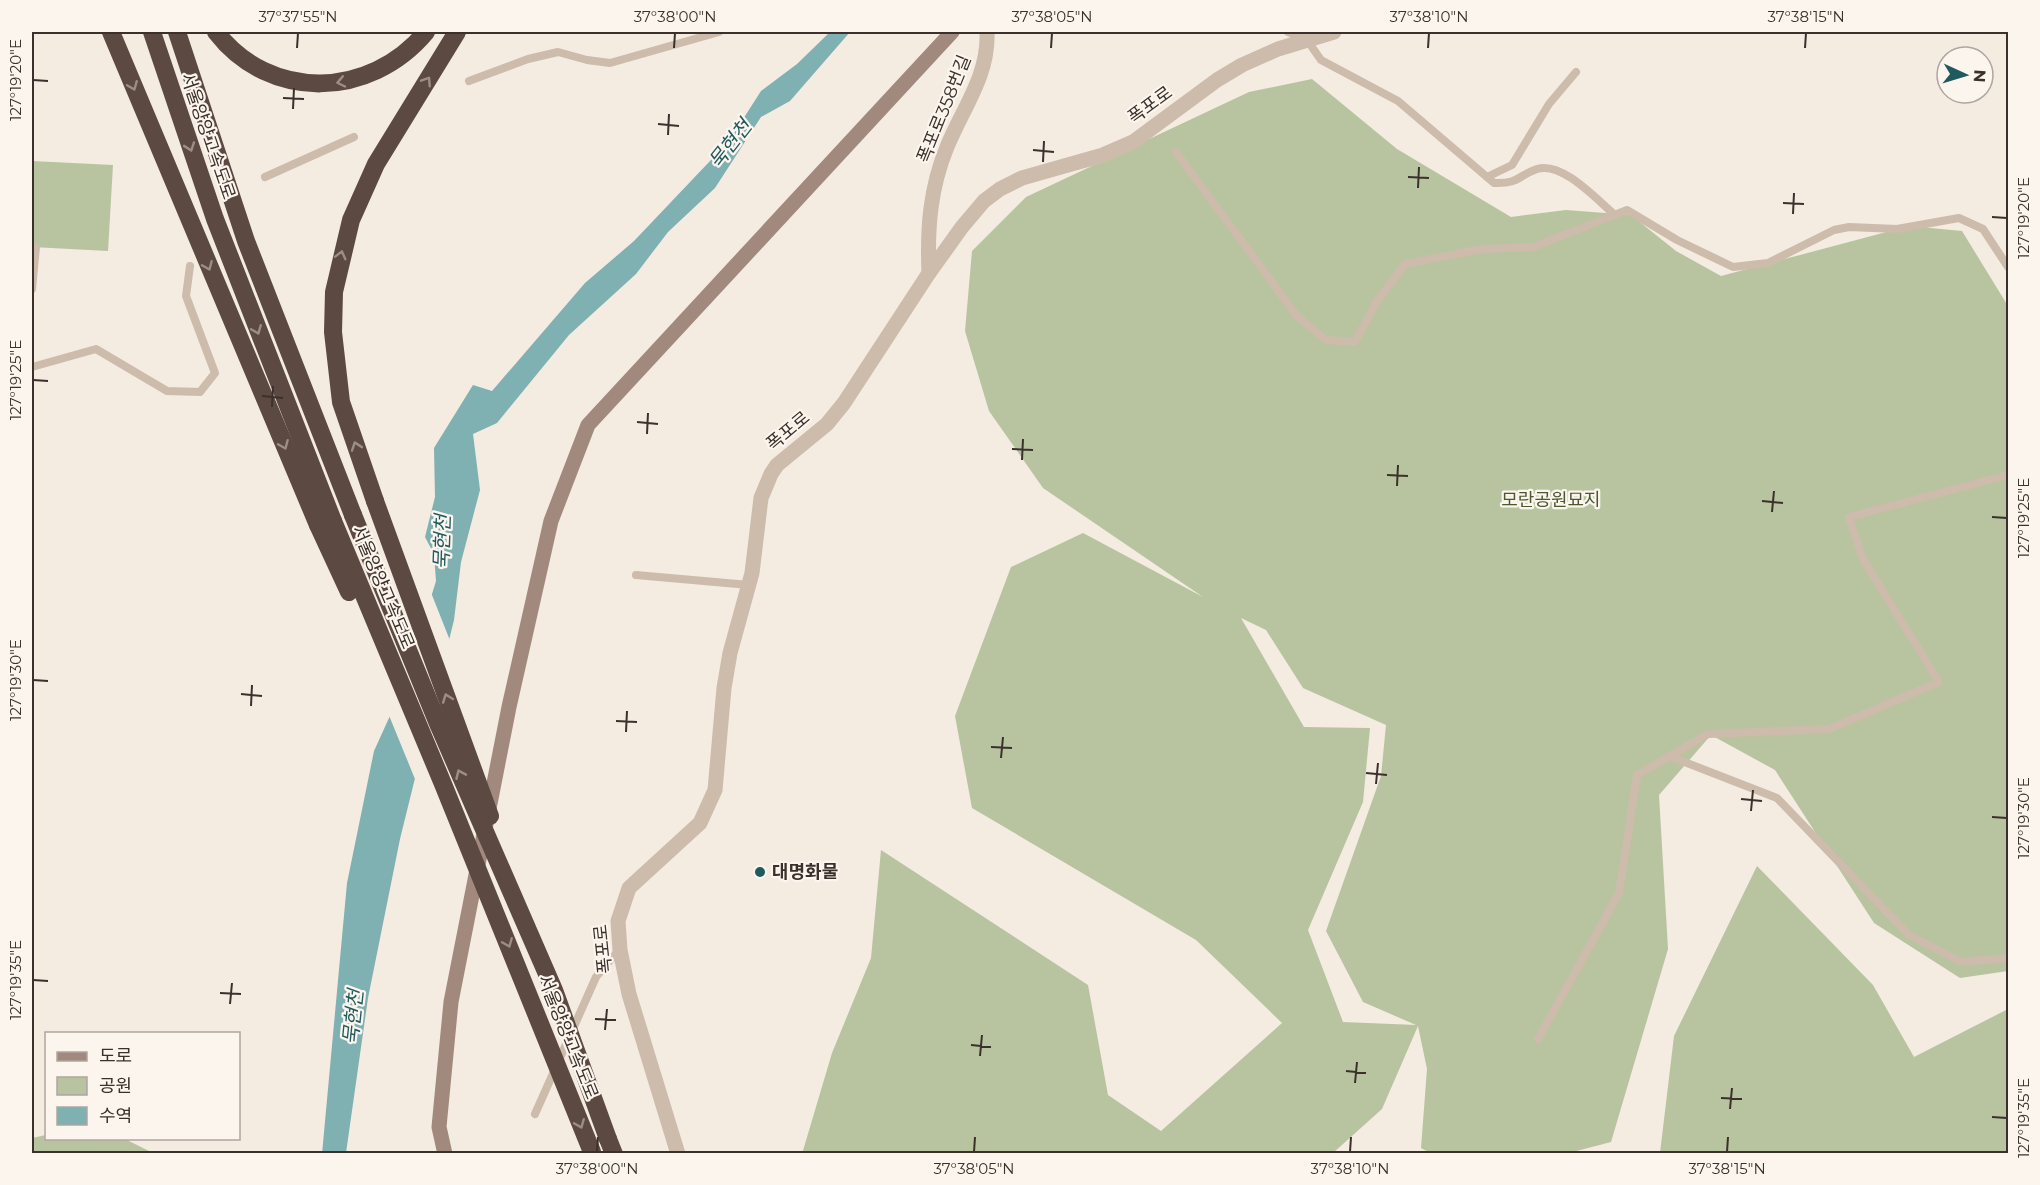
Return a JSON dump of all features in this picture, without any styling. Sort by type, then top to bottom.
[{"type":"highway","points":[[111,32],[326,523]]},
{"type":"highway","name":"서울양양고속도로","points":[[152,32],[215,219],[326,523],[494,908],[592,1153]]},
{"type":"highway","name":"서울양양고속도로","points":[[177,32],[246,241],[353,515],[439,726],[554,990],[611,1146]]},
{"type":"highway","points":[[216,32],[232,50],[261,69],[288,80],[312,84],[336,84],[366,75],[395,60],[426,32]]},
{"type":"highway","points":[[457,32],[376,164],[351,220],[334,292],[333,332],[341,402],[554,990]]},
{"type":"main road","points":[[445,1154],[439,1127],[451,1002],[508,707],[551,521],[588,426],[952,32]]},
{"type":"street","name":"폭포로358번길","points":[[929,273],[928,210],[947,147],[977,85],[987,52],[987,32]]},
{"type":"street","name":"폭포로","points":[[678,1154],[629,994],[620,950],[620,912],[629,888],[700,823],[715,790],[724,688],[733,637],[749,585],[761,498],[771,474],[777,465],[827,424],[844,403],[929,273],[984,201],[1000,189],[1022,178],[1103,155],[1133,142],[1234,70],[1278,49],[1334,32]]},
{"type":"lane","points":[[469,81],[528,59],[558,52],[587,60],[610,63],[719,32]]},
{"type":"lane","points":[[1288,32],[1307,40],[1321,60],[1398,101],[1494,183],[1511,184],[1538,169],[1559,169],[1615,215]]},
{"type":"lane","points":[[1487,177],[1512,165],[1549,104],[1576,72]]},
{"type":"lane","points":[[265,177],[354,137]]},
{"type":"lane","points":[[1176,152],[1297,316],[1326,340],[1355,342],[1377,301],[1405,264],[1481,249],[1533,247],[1627,210],[1677,240],[1733,267],[1768,263],[1834,230],[1849,227],[1897,229],[1959,218],[1983,229],[2008,267]]},
{"type":"lane","points":[[32,289],[36,247]]},
{"type":"lane","points":[[32,367],[96,349],[167,391],[200,392],[215,373],[186,296],[190,266]]},
{"type":"lane","points":[[1539,1039],[1619,893],[1637,776],[1708,734],[1829,729],[1939,682],[1863,560],[1849,518],[2008,475]]},
{"type":"lane","points":[[636,575],[749,585]]},
{"type":"lane","points":[[1669,756],[1777,798],[1909,934],[1961,962],[2008,958]]},
{"type":"lane","points":[[535,1114],[596,977],[620,950]]},
{"type":"green space","name":"모란공원묘지","points":[[1312,79],[1397,149],[1511,217],[1566,210],[1631,215],[1676,251],[1721,276],[1909,226],[1962,231],[2008,306],[2008,971],[1960,978],[1874,923],[1775,770],[1711,735],[1659,795],[1668,949],[1611,1142],[1565,1154],[1432,1154],[1421,1148],[1427,1069],[1418,1026],[1382,1109],[1333,1153],[802,1154],[832,1053],[871,958],[881,850],[1088,985],[1108,1095],[1161,1131],[1282,1023],[1196,940],[972,808],[955,716],[1011,567],[1083,533],[1203,597],[1043,488],[989,411],[965,331],[972,251],[1026,197],[1249,92]],"holes":[[[1241,618],[1266,630],[1303,688],[1386,725],[1381,776],[1326,931],[1363,1002],[1416,1025],[1343,1022],[1308,930],[1363,802],[1370,728],[1304,727]]]},
{"type":"green space","points":[[32,161],[113,165],[108,251],[32,247]]},
{"type":"green space","points":[[1757,866],[1873,985],[1914,1057],[2008,1009],[2008,1153],[1660,1153],[1674,1036]]},
{"type":"green space","points":[[45,1135],[45,1140],[127,1140],[153,1153],[32,1153],[32,1138]]},
{"type":"water","name":"묵현천","points":[[830,32],[850,32],[790,101],[761,117],[715,188],[668,232],[636,274],[569,335],[497,423],[473,434],[480,490],[461,562],[454,620],[400,839],[368,998],[346,1153],[322,1154],[347,883],[374,751],[404,685],[436,581],[434,554],[425,537],[435,497],[434,448],[473,385],[492,391],[585,283],[634,241],[729,141],[761,91],[797,64]]},
{"type":"pier","points":[[430,590],[451,643],[417,784],[388,713],[401,684]]},
{"type":"place","name":"대명화물","points":[[760,872]]}]
